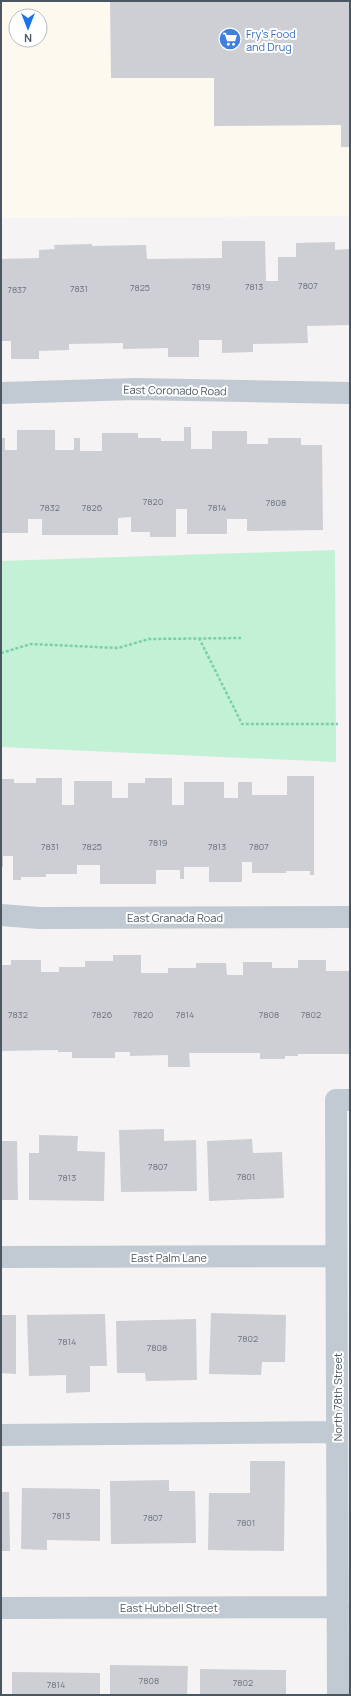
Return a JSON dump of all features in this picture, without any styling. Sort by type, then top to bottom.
[{"type":"street","name":"East Coronado Road","points":[[1,393],[136,389],[350,393]]},
{"type":"street","name":"East Granada Road","points":[[1,915],[39,918],[350,917]]},
{"type":"street","name":"North 78th Street","points":[[338,1695],[336,1256],[343,1100]]},
{"type":"street","name":"East Palm Lane","points":[[1,1258],[336,1256]]},
{"type":"street","points":[[1,1435],[337,1432]]},
{"type":"street","name":"East Hubbell Street","points":[[1,1608],[338,1607]]},
{"type":"path","points":[[199,638],[242,724],[338,724]]},
{"type":"path","points":[[1,653],[31,644],[118,648],[149,639],[241,638]]},
{"type":"shaded area","points":[[1,1],[350,1],[350,216],[1,218]]},
{"type":"green space","points":[[335,550],[336,762],[1,747],[1,561]]},
{"type":"building","name":"Fry's Food and Drug","points":[[110,1],[350,1],[350,147],[341,147],[341,125],[214,126],[214,78],[111,78]]},
{"type":"building","points":[[222,241],[265,241],[266,281],[278,281],[278,257],[296,257],[296,243],[335,242],[335,250],[350,249],[350,325],[307,326],[308,343],[253,344],[253,352],[222,353],[222,340],[199,340],[199,357],[168,357],[168,348],[123,349],[123,343],[69,344],[69,350],[39,351],[39,359],[11,359],[11,341],[1,341],[1,259],[39,258],[39,250],[55,249],[54,245],[92,244],[92,246],[146,245],[147,259],[222,258]]},
{"type":"building","points":[[184,427],[191,427],[191,449],[212,449],[212,431],[247,431],[247,444],[268,444],[268,438],[301,438],[301,445],[322,445],[323,530],[247,531],[247,519],[227,519],[227,534],[187,534],[187,509],[176,509],[176,537],[150,537],[150,532],[131,532],[131,517],[118,518],[118,535],[42,535],[42,519],[28,519],[28,533],[1,533],[1,438],[5,438],[5,450],[17,450],[17,430],[55,430],[55,450],[74,450],[74,438],[80,438],[80,451],[102,451],[102,433],[138,433],[138,438],[161,438],[161,441],[184,441]]},
{"type":"building","points":[[287,776],[314,776],[314,875],[310,875],[310,871],[252,873],[252,862],[242,862],[242,882],[209,882],[209,867],[184,867],[184,879],[180,879],[180,870],[156,870],[156,884],[100,884],[100,865],[77,865],[77,874],[46,874],[46,877],[21,877],[21,880],[13,880],[13,856],[3,856],[3,867],[1,867],[1,779],[14,779],[14,783],[36,783],[36,778],[62,778],[62,805],[74,805],[74,781],[112,781],[112,798],[128,798],[128,783],[145,783],[145,778],[172,778],[172,805],[184,805],[184,782],[224,782],[224,798],[238,798],[238,782],[252,782],[252,795],[287,795]]},
{"type":"building","points":[[113,955],[141,955],[141,973],[168,973],[168,968],[196,968],[196,963],[226,963],[227,975],[243,975],[243,962],[272,962],[272,968],[298,968],[298,960],[326,960],[326,971],[350,971],[350,1054],[298,1054],[298,1056],[285,1056],[285,1059],[260,1059],[260,1053],[189,1053],[190,1067],[168,1067],[168,1055],[130,1056],[130,1052],[115,1052],[115,1058],[72,1058],[72,1052],[58,1052],[58,1050],[1,1052],[1,965],[11,965],[11,960],[41,960],[41,972],[59,972],[59,967],[85,967],[85,961],[113,961]]},
{"type":"building","points":[[164,1129],[164,1141],[196,1140],[197,1191],[121,1192],[119,1130]]},
{"type":"building","points":[[39,1135],[78,1136],[77,1151],[105,1152],[104,1201],[29,1200],[29,1153],[39,1153]]},
{"type":"building","points":[[252,1139],[253,1153],[282,1152],[284,1198],[209,1201],[207,1141]]},
{"type":"building","points":[[1,1141],[17,1141],[18,1200],[1,1200]]},
{"type":"building","points":[[211,1313],[286,1315],[285,1362],[262,1362],[261,1375],[209,1374]]},
{"type":"building","points":[[105,1314],[107,1366],[90,1366],[90,1392],[66,1393],[66,1375],[29,1376],[27,1315]]},
{"type":"building","points":[[1,1315],[16,1315],[16,1374],[1,1373]]},
{"type":"building","points":[[196,1319],[197,1380],[146,1381],[145,1373],[117,1373],[116,1321]]},
{"type":"building","points":[[250,1461],[285,1461],[284,1551],[208,1550],[209,1493],[250,1493]]},
{"type":"building","points":[[169,1480],[169,1491],[195,1491],[196,1543],[111,1544],[110,1481]]},
{"type":"building","points":[[22,1488],[100,1489],[100,1541],[47,1540],[47,1550],[21,1549]]},
{"type":"building","points":[[1,1492],[9,1492],[10,1551],[1,1551]]},
{"type":"building","points":[[110,1665],[188,1666],[187,1695],[110,1695]]},
{"type":"building","points":[[200,1669],[286,1670],[286,1695],[200,1695]]},
{"type":"building","points":[[12,1672],[100,1673],[100,1695],[12,1695]]},
{"type":"place","name":"Fry's Food and Drug","points":[[230,39]]}]
